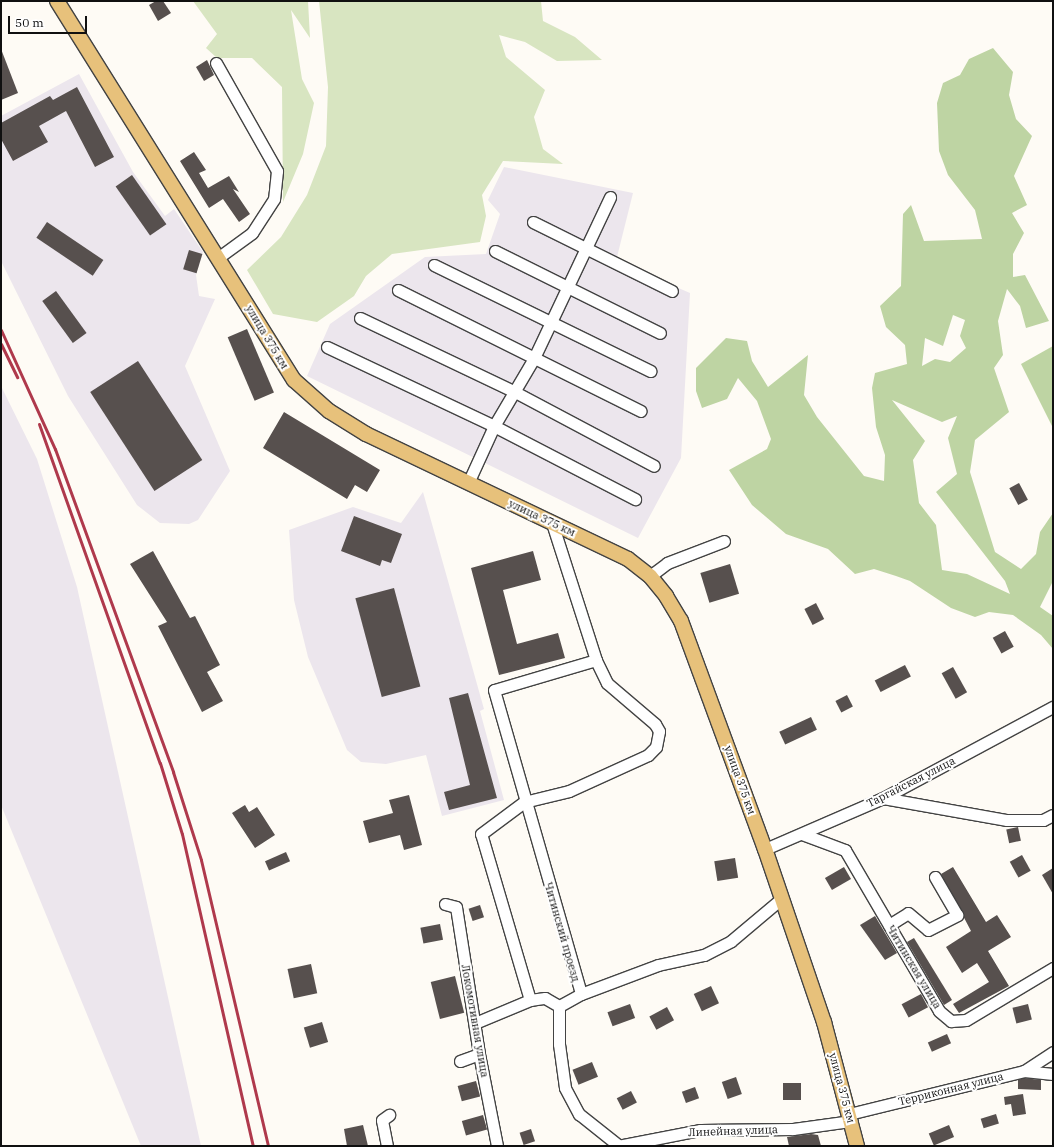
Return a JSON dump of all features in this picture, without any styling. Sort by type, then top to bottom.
[{"type":"main road","name":"улица 375 км","points":[[57,1],[219,257],[280,362],[310,396],[366,434],[613,551],[650,576],[681,621],[765,849],[824,1022],[857,1146]]},
{"type":"street","points":[[216,63],[277,171],[274,199],[252,233],[219,257]]},
{"type":"street","points":[[468,483],[494,426],[534,358],[550,320],[568,286],[584,248],[610,197]]},
{"type":"street","points":[[533,222],[672,291]]},
{"type":"street","points":[[494,251],[568,286],[660,333]]},
{"type":"street","points":[[434,265],[550,320],[650,371]]},
{"type":"street","points":[[398,290],[641,411]]},
{"type":"street","points":[[360,318],[515,392],[654,466]]},
{"type":"street","points":[[327,347],[494,426],[635,500]]},
{"type":"street","points":[[530,1000],[481,834],[524,802],[569,791],[648,755],[656,747],[660,731],[655,724],[607,683],[596,660],[552,523]]},
{"type":"street","points":[[650,576],[667,563],[724,541]]},
{"type":"street","name":"Читинский проезд","points":[[559,1006],[581,994],[524,802],[494,690],[596,660]]},
{"type":"street","name":"Таргайская улица","points":[[765,849],[882,798],[1053,707]]},
{"type":"street","points":[[882,798],[1007,820],[1043,820],[1053,815]]},
{"type":"street","name":"Читинская улица","points":[[802,834],[845,850],[939,1012],[951,1021],[966,1020],[1053,968]]},
{"type":"street","points":[[889,925],[908,913],[928,930],[957,915],[935,877]]},
{"type":"street","points":[[581,994],[658,965],[704,955],[731,941],[782,898]]},
{"type":"street","name":"Локомотивная улица","points":[[445,904],[456,907],[479,1054],[497,1146]]},
{"type":"street","points":[[475,1023],[530,1000],[545,998],[559,1006],[559,1044],[565,1088],[579,1114],[618,1145]]},
{"type":"street","points":[[1024,1072],[1053,1052]]},
{"type":"street","points":[[460,1061],[479,1054]]},
{"type":"street","name":"Терриконная улица","points":[[850,1117],[1024,1072],[1053,1074]]},
{"type":"street","points":[[387,1146],[382,1120],[389,1115]]},
{"type":"street","name":"Линейная улица","points":[[618,1145],[700,1130],[793,1129],[850,1117]]},
{"type":"shaded area","points":[[79,74],[133,172],[165,216],[174,209],[203,252],[196,275],[199,296],[215,299],[185,366],[230,471],[198,520],[189,524],[160,523],[137,505],[68,396],[1,261],[1,116]]},
{"type":"shaded area","points":[[504,167],[633,193],[616,261],[690,293],[681,458],[638,538],[307,376],[330,324],[425,257],[486,254],[500,214],[488,200]]},
{"type":"shaded area","points":[[1,386],[37,459],[77,587],[201,1146],[141,1146],[1,805]]},
{"type":"shaded area","points":[[423,492],[484,709],[480,711],[504,800],[442,816],[426,755],[386,764],[361,762],[347,750],[308,657],[294,600],[289,530],[353,507],[401,523]]},
{"type":"green space","points":[[193,1],[308,1],[310,38],[291,10],[302,79],[314,103],[303,154],[283,202],[282,87],[252,58],[217,58],[206,48],[217,34]]},
{"type":"green space","points":[[319,1],[541,1],[543,21],[575,37],[602,60],[557,61],[525,42],[499,35],[506,57],[545,90],[534,117],[543,149],[563,164],[503,161],[482,195],[486,216],[480,242],[392,254],[366,276],[354,296],[317,322],[273,314],[247,270],[281,237],[307,195],[326,146],[328,87]]},
{"type":"green space","points":[[993,48],[1013,72],[1009,95],[1016,119],[1032,136],[1014,176],[1027,205],[1012,213],[1024,233],[1013,254],[1013,277],[1025,275],[1049,321],[1026,328],[1020,306],[1007,289],[998,321],[1003,355],[994,368],[1009,412],[975,440],[970,472],[995,552],[1021,569],[1036,554],[1040,532],[1053,513],[1053,581],[1040,607],[1053,616],[1053,649],[1041,635],[1013,615],[989,612],[975,617],[951,608],[910,581],[874,569],[855,574],[828,549],[786,534],[752,505],[729,470],[767,449],[771,439],[757,401],[738,378],[727,399],[702,408],[696,391],[696,368],[726,338],[747,341],[752,361],[768,387],[808,355],[804,395],[817,417],[864,476],[884,481],[885,455],[876,427],[872,388],[875,373],[907,364],[905,345],[886,327],[880,306],[901,286],[903,214],[911,205],[924,241],[982,239],[975,210],[948,175],[939,151],[937,103],[943,83],[960,75],[969,59]],"holes":[[[953,315],[965,320],[960,336],[966,348],[950,362],[935,359],[922,366],[925,338],[943,346]],[[892,400],[942,422],[957,416],[948,438],[957,474],[936,492],[1005,581],[1010,594],[967,574],[942,570],[936,525],[919,503],[913,460],[925,441]]]},
{"type":"green space","points":[[1053,346],[1053,428],[1021,364]]},
{"type":"building","points":[[156,1],[163,1],[171,13],[158,21],[149,5]]},
{"type":"building","points":[[1,49],[18,93],[1,100]]},
{"type":"building","points":[[207,60],[214,75],[204,81],[196,67]]},
{"type":"building","points":[[77,87],[114,157],[95,167],[66,111],[39,126],[48,142],[13,161],[1,139],[1,123],[50,96],[53,100]]},
{"type":"building","points":[[194,152],[206,170],[199,173],[208,188],[229,176],[239,192],[233,189],[250,214],[239,222],[223,199],[209,208],[180,161]]},
{"type":"building","points":[[132,175],[166,224],[150,236],[116,186]]},
{"type":"building","points":[[47,222],[103,260],[93,276],[36,238]]},
{"type":"building","points":[[189,250],[202,254],[197,273],[183,269]]},
{"type":"building","points":[[56,291],[87,333],[73,343],[42,301]]},
{"type":"building","points":[[247,329],[274,393],[255,401],[228,337]]},
{"type":"building","points":[[138,361],[202,460],[154,491],[90,392]]},
{"type":"building","points":[[284,412],[380,470],[367,492],[355,485],[347,499],[263,448]]},
{"type":"building","points":[[1019,483],[1028,500],[1018,505],[1009,488]]},
{"type":"building","points":[[354,516],[402,534],[391,563],[382,560],[380,566],[341,551]]},
{"type":"building","points":[[153,551],[190,618],[195,616],[220,665],[207,672],[223,701],[202,712],[158,626],[167,622],[130,564]]},
{"type":"building","points":[[533,551],[541,580],[503,590],[517,644],[558,633],[565,658],[499,675],[471,568]]},
{"type":"building","points":[[730,564],[739,594],[709,603],[700,573]]},
{"type":"building","points":[[394,588],[420,687],[382,697],[355,598]]},
{"type":"building","points":[[816,603],[824,619],[813,625],[804,609]]},
{"type":"building","points":[[1005,631],[1014,647],[1001,654],[993,638]]},
{"type":"building","points":[[905,665],[911,677],[881,692],[875,680]]},
{"type":"building","points":[[953,667],[967,692],[956,699],[942,673]]},
{"type":"building","points":[[468,693],[497,798],[449,810],[444,792],[470,785],[449,698]]},
{"type":"building","points":[[847,695],[853,707],[841,712],[835,701]]},
{"type":"building","points":[[811,717],[817,730],[785,744],[779,732]]},
{"type":"building","points":[[409,795],[422,845],[404,850],[400,835],[369,843],[363,821],[393,813],[389,800]]},
{"type":"building","points":[[245,805],[249,812],[257,807],[275,835],[255,848],[232,813]]},
{"type":"building","points":[[1018,827],[1021,841],[1009,843],[1006,829]]},
{"type":"building","points":[[286,852],[290,861],[269,870],[265,861]]},
{"type":"building","points":[[1022,855],[1031,871],[1018,878],[1010,862]]},
{"type":"building","points":[[735,858],[738,878],[717,881],[714,861]]},
{"type":"building","points":[[844,867],[851,879],[832,890],[825,878]]},
{"type":"building","points":[[953,867],[986,922],[997,915],[1011,937],[988,951],[1009,986],[959,1013],[953,1004],[989,982],[977,963],[962,973],[946,947],[971,931],[941,874]]},
{"type":"building","points":[[1053,868],[1053,894],[1042,875]]},
{"type":"building","points":[[480,905],[484,917],[473,921],[469,909]]},
{"type":"building","points":[[875,916],[897,953],[885,960],[860,925]]},
{"type":"building","points":[[440,924],[443,940],[423,944],[420,928]]},
{"type":"building","points":[[914,938],[952,1000],[944,1005],[907,942]]},
{"type":"building","points":[[311,964],[317,993],[294,998],[288,969]]},
{"type":"building","points":[[455,976],[464,1013],[440,1019],[431,982]]},
{"type":"building","points":[[711,986],[719,1003],[702,1011],[694,994]]},
{"type":"building","points":[[921,994],[928,1007],[909,1018],[902,1004]]},
{"type":"building","points":[[630,1004],[635,1018],[613,1026],[607,1012]]},
{"type":"building","points":[[1028,1004],[1032,1020],[1016,1023],[1012,1008]]},
{"type":"building","points":[[667,1007],[674,1020],[656,1030],[649,1016]]},
{"type":"building","points":[[322,1022],[328,1042],[310,1048],[304,1028]]},
{"type":"building","points":[[947,1034],[951,1043],[932,1052],[928,1043]]},
{"type":"building","points":[[592,1062],[598,1077],[579,1085],[573,1070]]},
{"type":"building","points":[[736,1077],[742,1094],[728,1099],[722,1082]]},
{"type":"building","points":[[1024,1078],[1041,1080],[1041,1090],[1018,1089],[1018,1080]]},
{"type":"building","points":[[476,1081],[480,1096],[462,1101],[458,1086]]},
{"type":"building","points":[[783,1083],[801,1083],[801,1100],[783,1100]]},
{"type":"building","points":[[695,1087],[699,1098],[686,1103],[682,1092]]},
{"type":"building","points":[[631,1091],[637,1103],[623,1110],[617,1098]]},
{"type":"building","points":[[1023,1094],[1026,1114],[1013,1116],[1011,1104],[1005,1105],[1004,1097]]},
{"type":"building","points":[[996,1114],[999,1124],[984,1128],[981,1119]]},
{"type":"building","points":[[483,1115],[487,1129],[466,1135],[462,1121]]},
{"type":"building","points":[[363,1125],[368,1146],[347,1146],[344,1129]]},
{"type":"building","points":[[949,1125],[954,1137],[934,1146],[929,1134]]},
{"type":"building","points":[[531,1129],[535,1141],[524,1145],[520,1133]]},
{"type":"building","points":[[811,1134],[818,1135],[821,1146],[789,1146],[787,1137]]},
{"type":"railway","points":[[1,330],[55,449],[173,772],[201,860],[268,1146]]},
{"type":"railway","points":[[1,344],[17,377]]},
{"type":"railway","points":[[39,424],[160,763],[182,834],[253,1146]]}]
